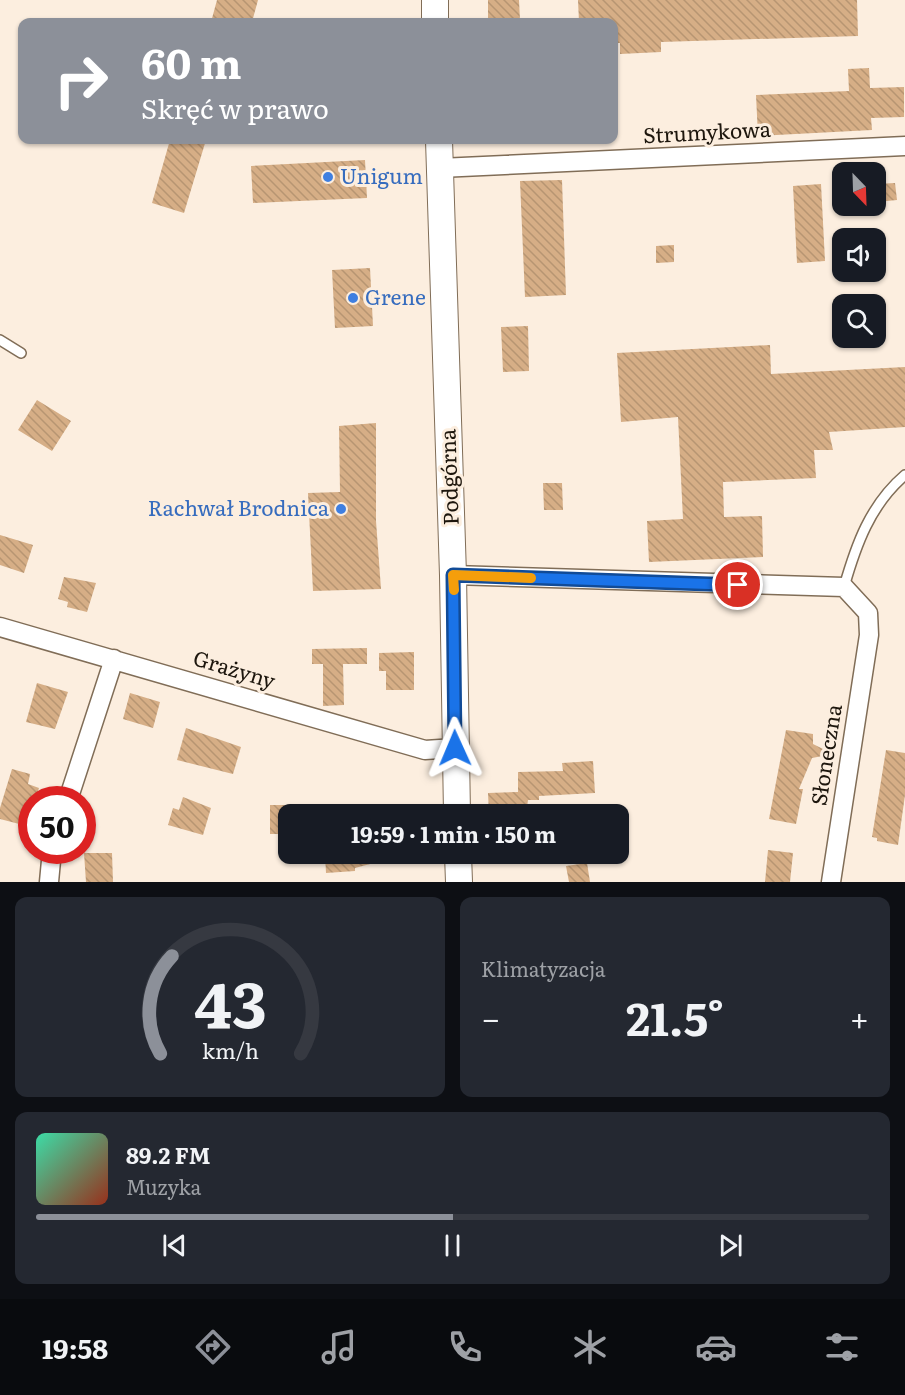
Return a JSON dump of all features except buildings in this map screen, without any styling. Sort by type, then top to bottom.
[{"type":"main road","points":[[435,0],[435,18]]},
{"type":"main road","name":"Podgórna","points":[[439,144],[453,575],[457,804]]},
{"type":"main road","points":[[458,864],[459,882]]},
{"type":"street","name":"Strumykowa","points":[[440,168],[905,146]]},
{"type":"street","points":[[453,575],[844,587]]},
{"type":"street","name":"Słoneczna","points":[[836,880],[869,635],[868,613],[844,587]]},
{"type":"street","name":"Grażyny","points":[[0,627],[425,750],[455,748]]},
{"type":"street","points":[[73,786],[114,659]]},
{"type":"street","points":[[49,882],[51,864]]},
{"type":"lane","points":[[0,340],[21,353]]},
{"type":"lane","points":[[844,587],[856,547],[867,522],[888,490],[905,476]]},
{"type":"slow traffic","points":[[454,590],[453,575],[531,578]]},
{"type":"place","name":"Unigum","points":[[328,177]]},
{"type":"place","name":"Grene","points":[[353,298]]},
{"type":"place","name":"Rachwał Brodnica","points":[[341,509]]},
{"type":"route","points":[[455,748],[453,575],[738,585]]}]
